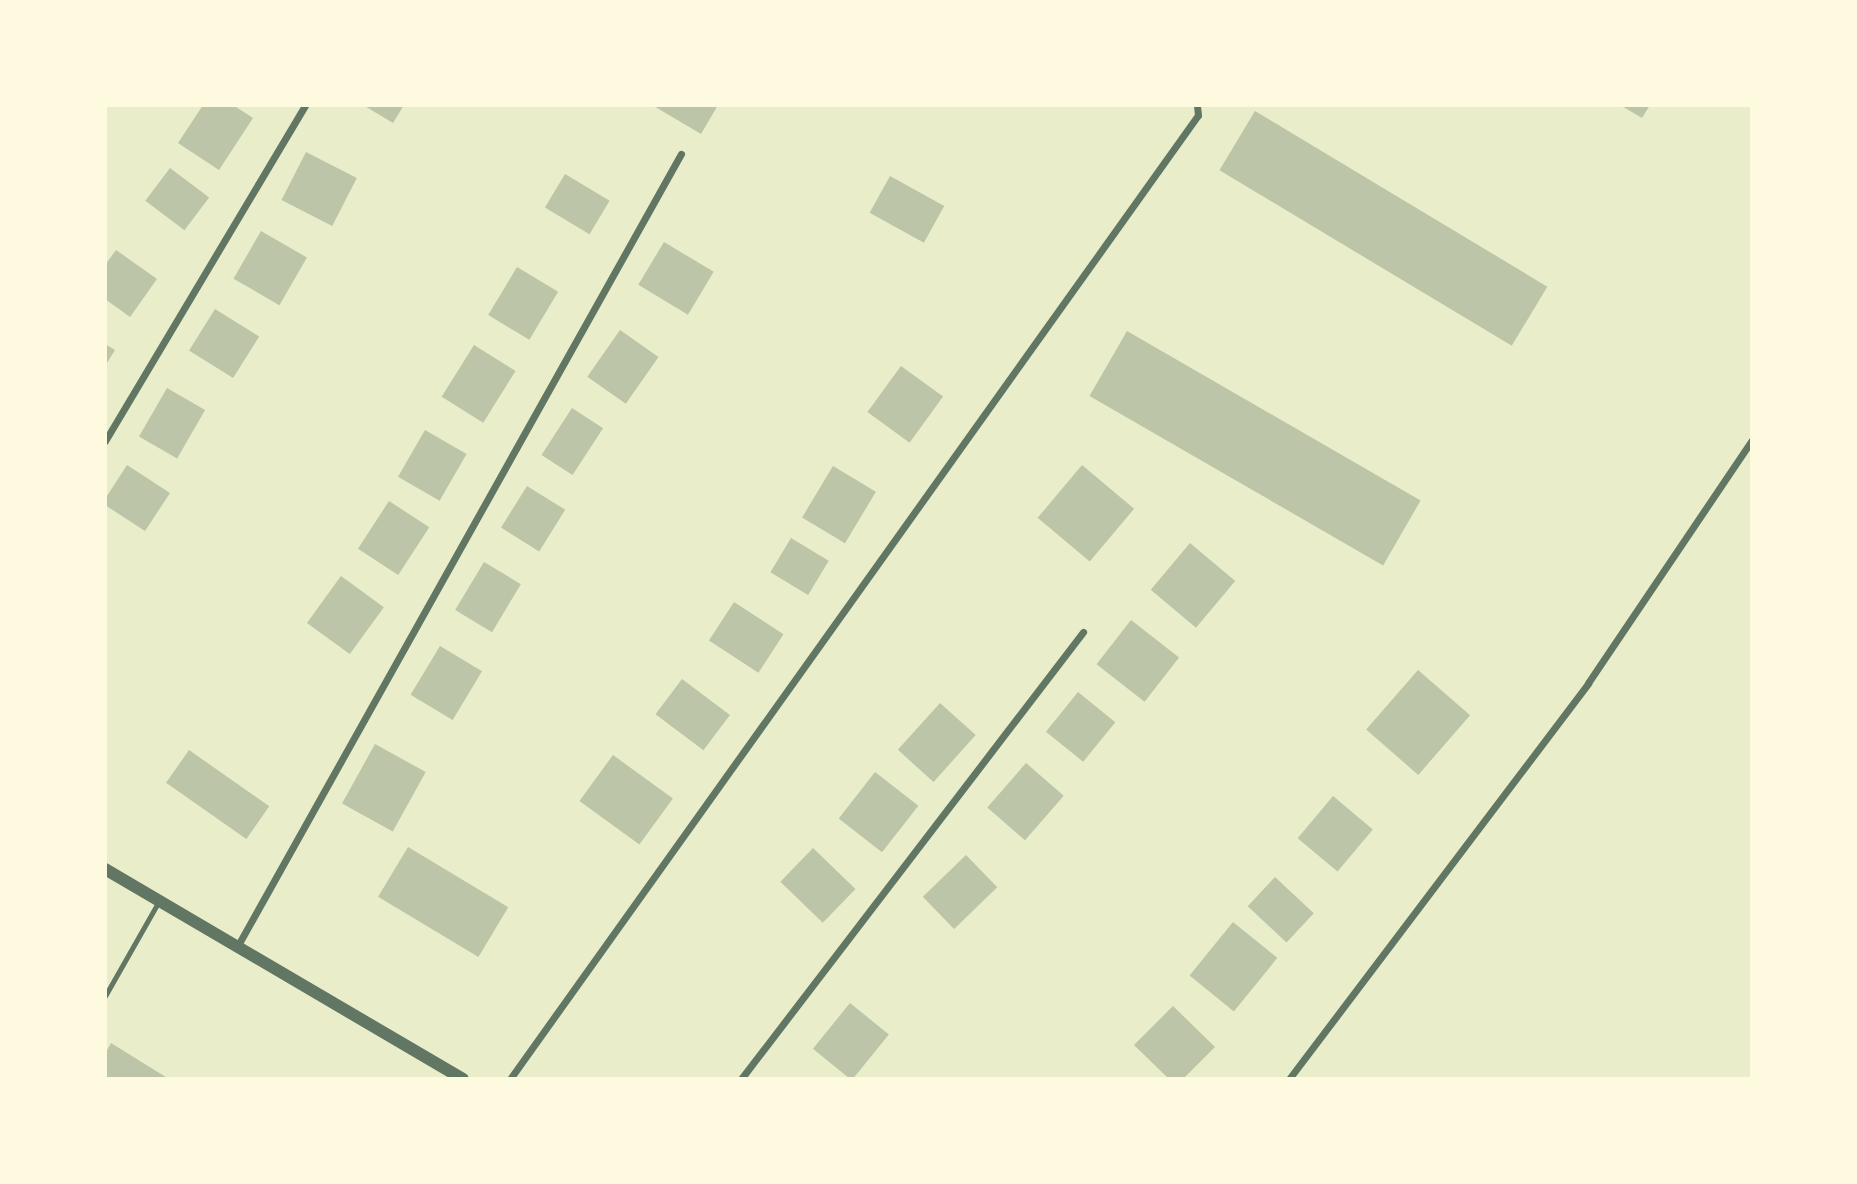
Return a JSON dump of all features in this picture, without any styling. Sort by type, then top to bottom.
[{"type":"street","points":[[105,441],[305,105]]},
{"type":"street","points":[[510,1079],[1198,115],[1197,105]]},
{"type":"street","points":[[237,947],[681,154]]},
{"type":"street","points":[[1289,1079],[1588,683],[1752,440]]},
{"type":"street","points":[[741,1079],[1083,632]]},
{"type":"street","points":[[105,869],[463,1079]]},
{"type":"lane","points":[[105,996],[159,901]]},
{"type":"building","points":[[203,105],[233,105],[253,118],[219,170],[178,143]]},
{"type":"building","points":[[363,105],[404,105],[393,123]]},
{"type":"building","points":[[652,105],[718,105],[701,134]]},
{"type":"building","points":[[1620,105],[1650,105],[1642,118]]},
{"type":"building","points":[[1255,111],[1547,287],[1512,346],[1219,170]]},
{"type":"building","points":[[306,152],[357,178],[332,226],[281,200]]},
{"type":"building","points":[[170,168],[209,197],[184,230],[145,201]]},
{"type":"building","points":[[565,174],[610,201],[589,234],[545,207]]},
{"type":"building","points":[[890,176],[944,206],[924,243],[870,213]]},
{"type":"building","points":[[261,231],[307,258],[279,305],[234,279]]},
{"type":"building","points":[[664,242],[714,272],[688,315],[638,285]]},
{"type":"building","points":[[116,250],[157,279],[130,317],[105,299],[105,265]]},
{"type":"building","points":[[517,267],[558,292],[529,340],[488,315]]},
{"type":"building","points":[[215,309],[259,337],[233,378],[189,351]]},
{"type":"building","points":[[620,330],[659,357],[626,404],[587,377]]},
{"type":"building","points":[[1127,331],[1421,500],[1383,565],[1090,396]]},
{"type":"building","points":[[105,344],[115,350],[105,366]]},
{"type":"building","points":[[474,345],[516,371],[483,423],[442,397]]},
{"type":"building","points":[[901,366],[943,397],[910,443],[867,412]]},
{"type":"building","points":[[167,388],[205,410],[177,458],[139,436]]},
{"type":"building","points":[[572,408],[603,428],[573,475],[542,455]]},
{"type":"building","points":[[425,430],[467,454],[440,501],[398,477]]},
{"type":"building","points":[[127,465],[170,493],[145,531],[105,505],[105,499]]},
{"type":"building","points":[[1082,465],[1134,509],[1090,562],[1038,518]]},
{"type":"building","points":[[833,466],[876,492],[845,543],[802,517]]},
{"type":"building","points":[[527,486],[565,510],[539,551],[501,528]]},
{"type":"building","points":[[389,501],[429,527],[398,575],[358,549]]},
{"type":"building","points":[[791,538],[829,561],[808,595],[770,572]]},
{"type":"building","points":[[1190,543],[1235,581],[1196,628],[1151,590]]},
{"type":"building","points":[[484,562],[521,584],[492,632],[455,610]]},
{"type":"building","points":[[341,576],[384,607],[350,654],[307,623]]},
{"type":"building","points":[[734,602],[783,634],[758,673],[709,641]]},
{"type":"building","points":[[1131,620],[1179,658],[1145,702],[1097,664]]},
{"type":"building","points":[[440,646],[482,671],[453,720],[411,695]]},
{"type":"building","points":[[1418,670],[1470,715],[1418,775],[1366,730]]},
{"type":"building","points":[[682,679],[730,715],[703,750],[656,714]]},
{"type":"building","points":[[1078,692],[1115,722],[1083,762],[1046,732]]},
{"type":"building","points":[[940,703],[976,735],[934,782],[898,750]]},
{"type":"building","points":[[375,744],[426,772],[393,832],[342,803]]},
{"type":"building","points":[[189,750],[269,806],[246,839],[166,783]]},
{"type":"building","points":[[613,755],[673,798],[639,845],[579,801]]},
{"type":"building","points":[[1026,763],[1064,796],[1025,840],[987,808]]},
{"type":"building","points":[[875,772],[918,806],[882,852],[839,818]]},
{"type":"building","points":[[1333,796],[1373,829],[1337,872],[1298,838]]},
{"type":"building","points":[[408,847],[508,907],[478,957],[378,897]]},
{"type":"building","points":[[813,848],[855,889],[823,923],[780,882]]},
{"type":"building","points":[[966,855],[997,887],[954,929],[923,897]]},
{"type":"building","points":[[1275,877],[1314,913],[1286,942],[1248,906]]},
{"type":"building","points":[[1233,922],[1277,958],[1234,1011],[1190,976]]},
{"type":"building","points":[[850,1003],[889,1034],[853,1079],[813,1049]]},
{"type":"building","points":[[1173,1006],[1215,1047],[1183,1079],[1169,1079],[1134,1045]]},
{"type":"building","points":[[111,1043],[169,1079],[105,1079],[105,1054]]}]
